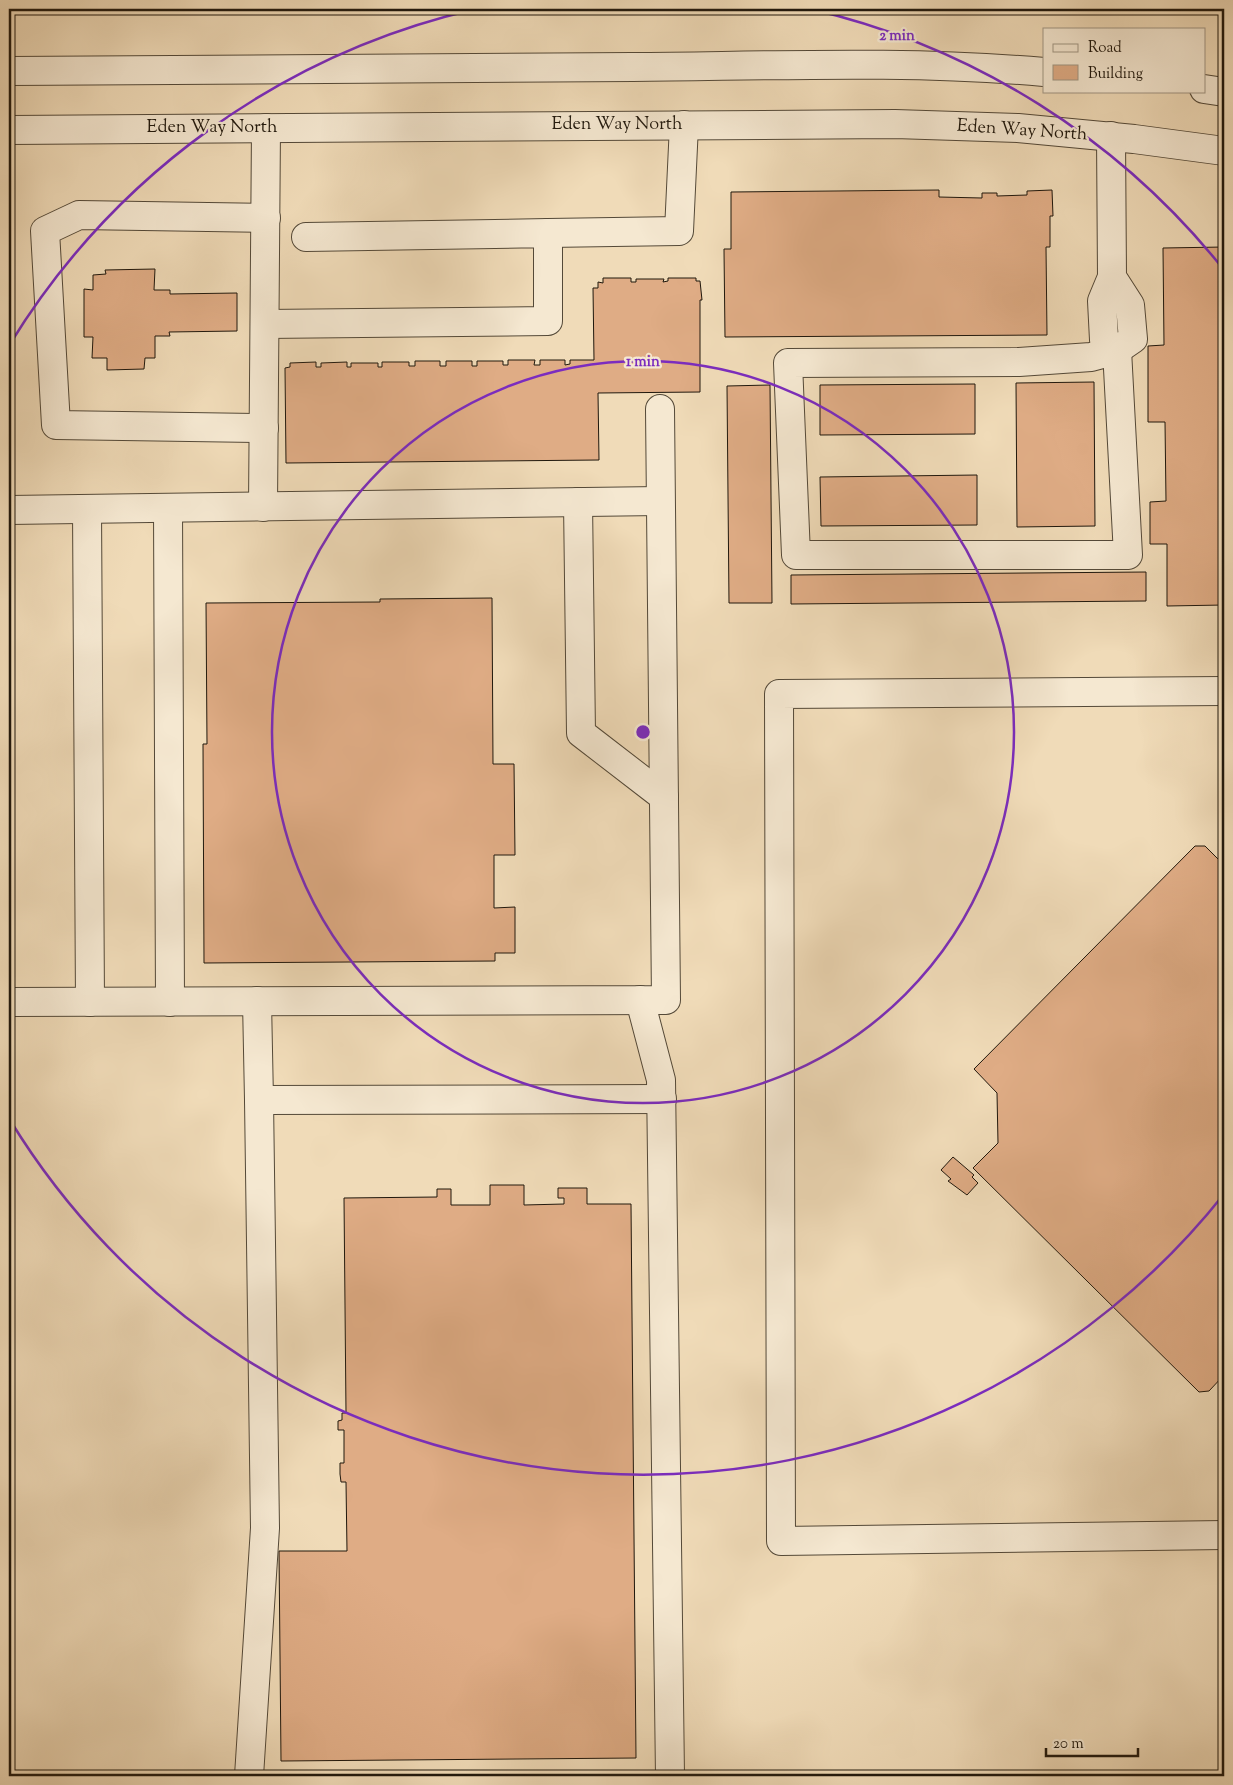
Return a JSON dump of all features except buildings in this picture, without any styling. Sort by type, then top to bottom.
[{"type":"street","points":[[9,71],[720,67],[886,64],[1043,72]]},
{"type":"street","points":[[1206,89],[1224,92]]},
{"type":"street","name":"Eden Way North","points":[[9,130],[895,124],[1018,128],[1111,136],[1224,152]]},
{"type":"street","points":[[306,237],[679,230],[684,125]]},
{"type":"street","points":[[263,507],[266,128]]},
{"type":"street","points":[[1111,136],[1112,276],[1130,305],[1133,339],[1117,350],[1091,357],[1019,362],[788,363],[796,555],[1128,555],[1117,350]]},
{"type":"street","points":[[264,428],[56,425],[46,231],[79,215],[266,218]]},
{"type":"street","points":[[265,324],[548,321],[548,233]]},
{"type":"street","points":[[9,1002],[666,1000],[660,409]]},
{"type":"street","points":[[9,510],[660,501]]},
{"type":"street","points":[[578,502],[581,733],[664,797]]},
{"type":"street","points":[[168,508],[170,1002]]},
{"type":"street","points":[[87,509],[90,1002]]},
{"type":"street","points":[[1224,691],[779,694],[779,724],[781,1541],[1224,1535]]},
{"type":"street","points":[[640,1000],[661,1080],[662,1099],[670,1776]]},
{"type":"street","points":[[249,1776],[265,1528],[257,1001]]},
{"type":"street","points":[[259,1100],[662,1099]]}]
